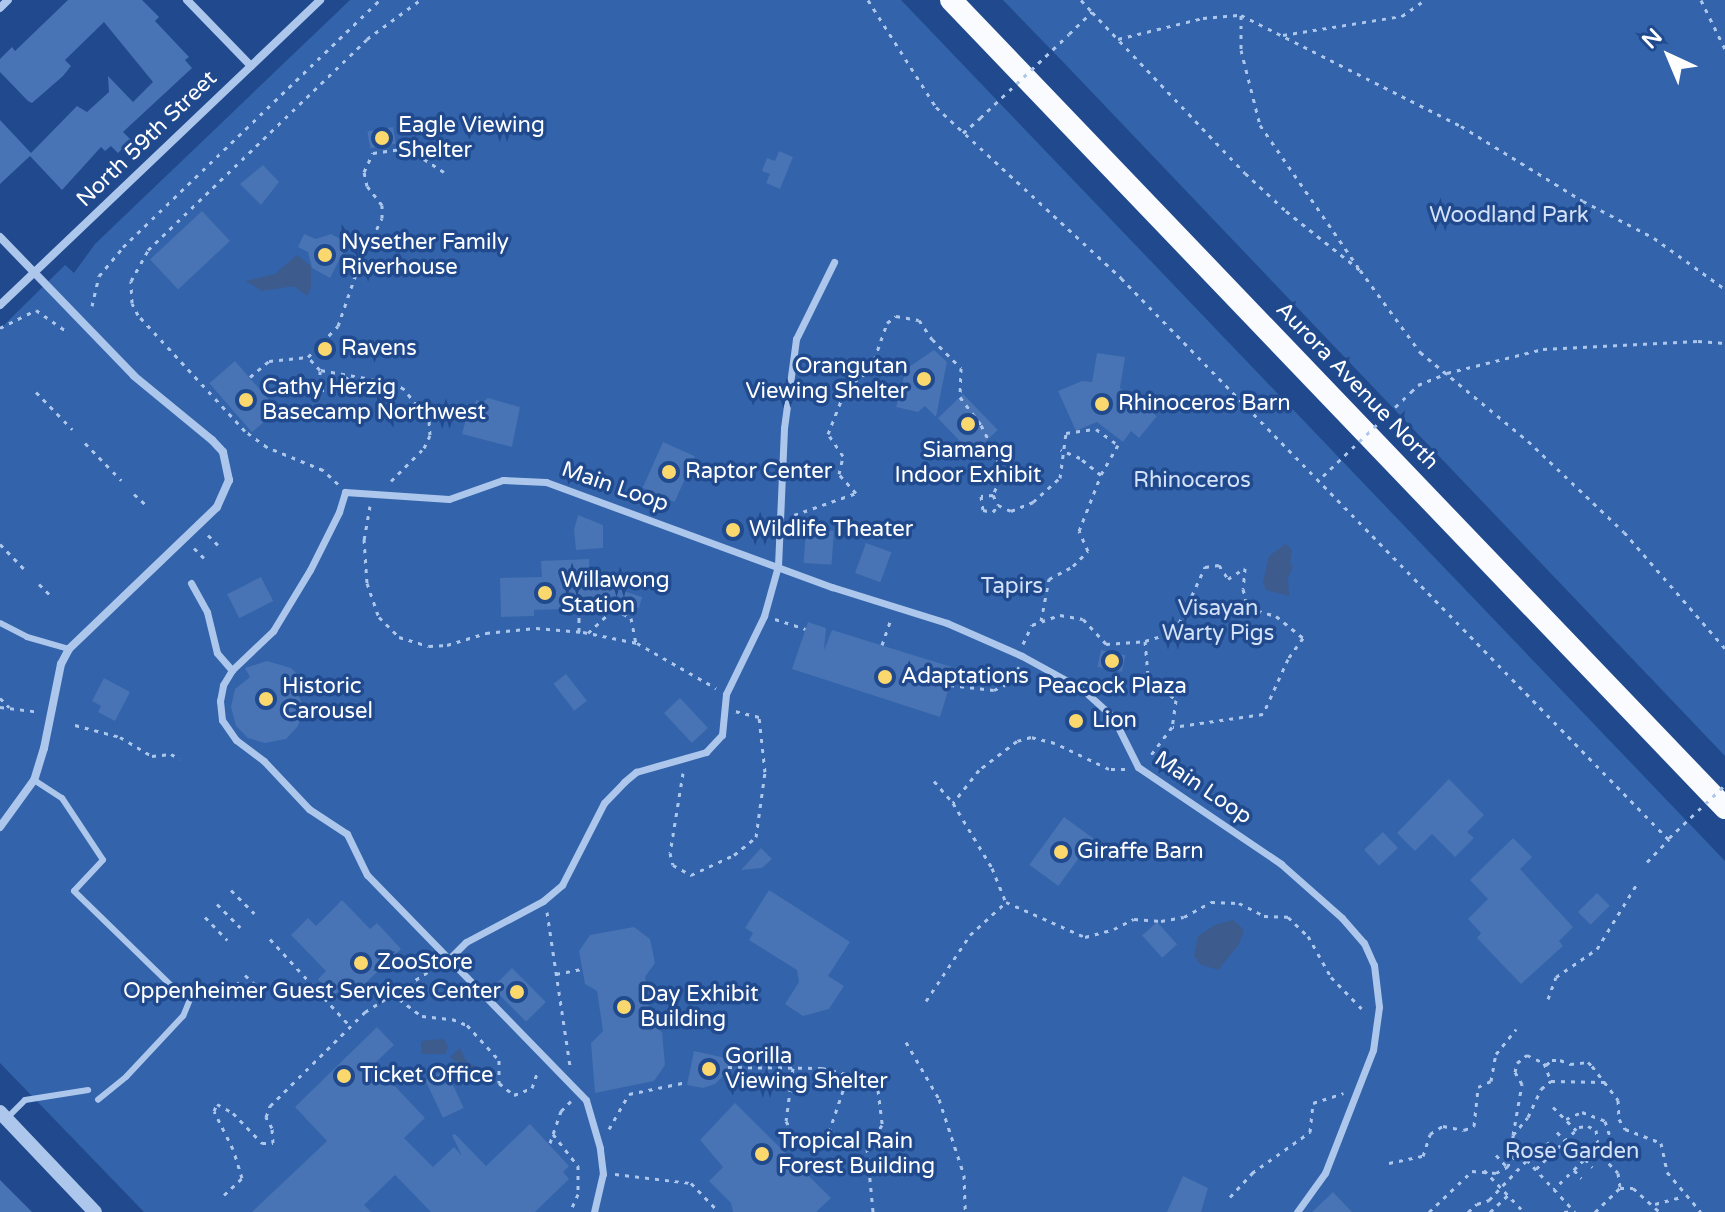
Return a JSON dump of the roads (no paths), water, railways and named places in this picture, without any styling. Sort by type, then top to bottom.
[{"type":"highway","name":"Aurora Avenue North","points":[[951,0],[1725,808]]},
{"type":"street","points":[[0,8],[8,0]]},
{"type":"street","points":[[187,0],[251,66]]},
{"type":"street","name":"North 59th Street","points":[[0,305],[320,0]]},
{"type":"street","points":[[0,237],[134,376],[212,440],[228,465],[225,495],[217,507],[69,649],[61,664],[44,748],[34,780],[0,827]]},
{"type":"street","points":[[448,960],[484,931],[543,901],[562,885],[589,829],[612,792],[636,772],[685,761],[706,752],[719,740],[726,694],[764,616],[778,566],[784,428],[796,339],[834,262]]},
{"type":"street","name":"Main Loop","points":[[232,670],[273,631],[316,558],[345,492],[449,499],[503,480],[546,482],[895,608],[947,623],[1022,656],[1082,689],[1102,705],[1121,731],[1138,767],[1281,864],[1342,918],[1364,943],[1374,965],[1378,1023],[1373,1050],[1325,1173],[1297,1212]]},
{"type":"street","points":[[191,583],[207,612],[217,653],[232,670],[220,701],[222,720],[230,734],[264,761],[309,809],[347,834],[367,875],[586,1100],[600,1148],[603,1174],[594,1212]]},
{"type":"street","points":[[2,1119],[95,1212]]},
{"type":"lane","points":[[0,623],[27,637],[69,649]]},
{"type":"lane","points":[[34,780],[62,798],[103,860],[74,891],[178,992],[195,987],[183,1016],[126,1077],[98,1100]]},
{"type":"lane","points":[[2,1119],[25,1100],[88,1090]]},
{"type":"place","name":"Eagle Viewing Shelter","points":[[382,138]]},
{"type":"place","name":"Nysether Family Riverhouse","points":[[325,255]]},
{"type":"place","name":"Ravens","points":[[325,349]]},
{"type":"place","name":"Orangutan Viewing Shelter","points":[[924,379]]},
{"type":"place","name":"Cathy Herzig Basecamp Northwest","points":[[246,400]]},
{"type":"place","name":"Rhinoceros Barn","points":[[1102,404]]},
{"type":"place","name":"Siamang Indoor Exhibit","points":[[968,424]]},
{"type":"place","name":"Raptor Center","points":[[669,472]]},
{"type":"place","name":"Wildlife Theater","points":[[733,530]]},
{"type":"place","name":"Willawong Station","points":[[545,593]]},
{"type":"place","name":"Peacock Plaza","points":[[1112,661]]},
{"type":"place","name":"Adaptations","points":[[885,677]]},
{"type":"place","name":"Historic Carousel","points":[[266,699]]},
{"type":"place","name":"Lion","points":[[1076,721]]},
{"type":"place","name":"Giraffe Barn","points":[[1061,852]]},
{"type":"place","name":"ZooStore","points":[[361,963]]},
{"type":"place","name":"Oppenheimer Guest Services Center","points":[[517,992]]},
{"type":"place","name":"Day Exhibit Building","points":[[624,1007]]},
{"type":"place","name":"Gorilla Viewing Shelter","points":[[709,1069]]},
{"type":"place","name":"Ticket Office","points":[[344,1076]]},
{"type":"place","name":"Tropical Rain Forest Building","points":[[762,1154]]},
{"type":"park label","name":"Woodland Park","points":[[1509,216]]},
{"type":"park label","name":"Rhinoceros","points":[[1192,481]]},
{"type":"park label","name":"Tapirs","points":[[1012,587]]},
{"type":"park label","name":"Visayan Warty Pigs","points":[[1218,620]]},
{"type":"park label","name":"Rose Garden","points":[[1572,1152]]}]
